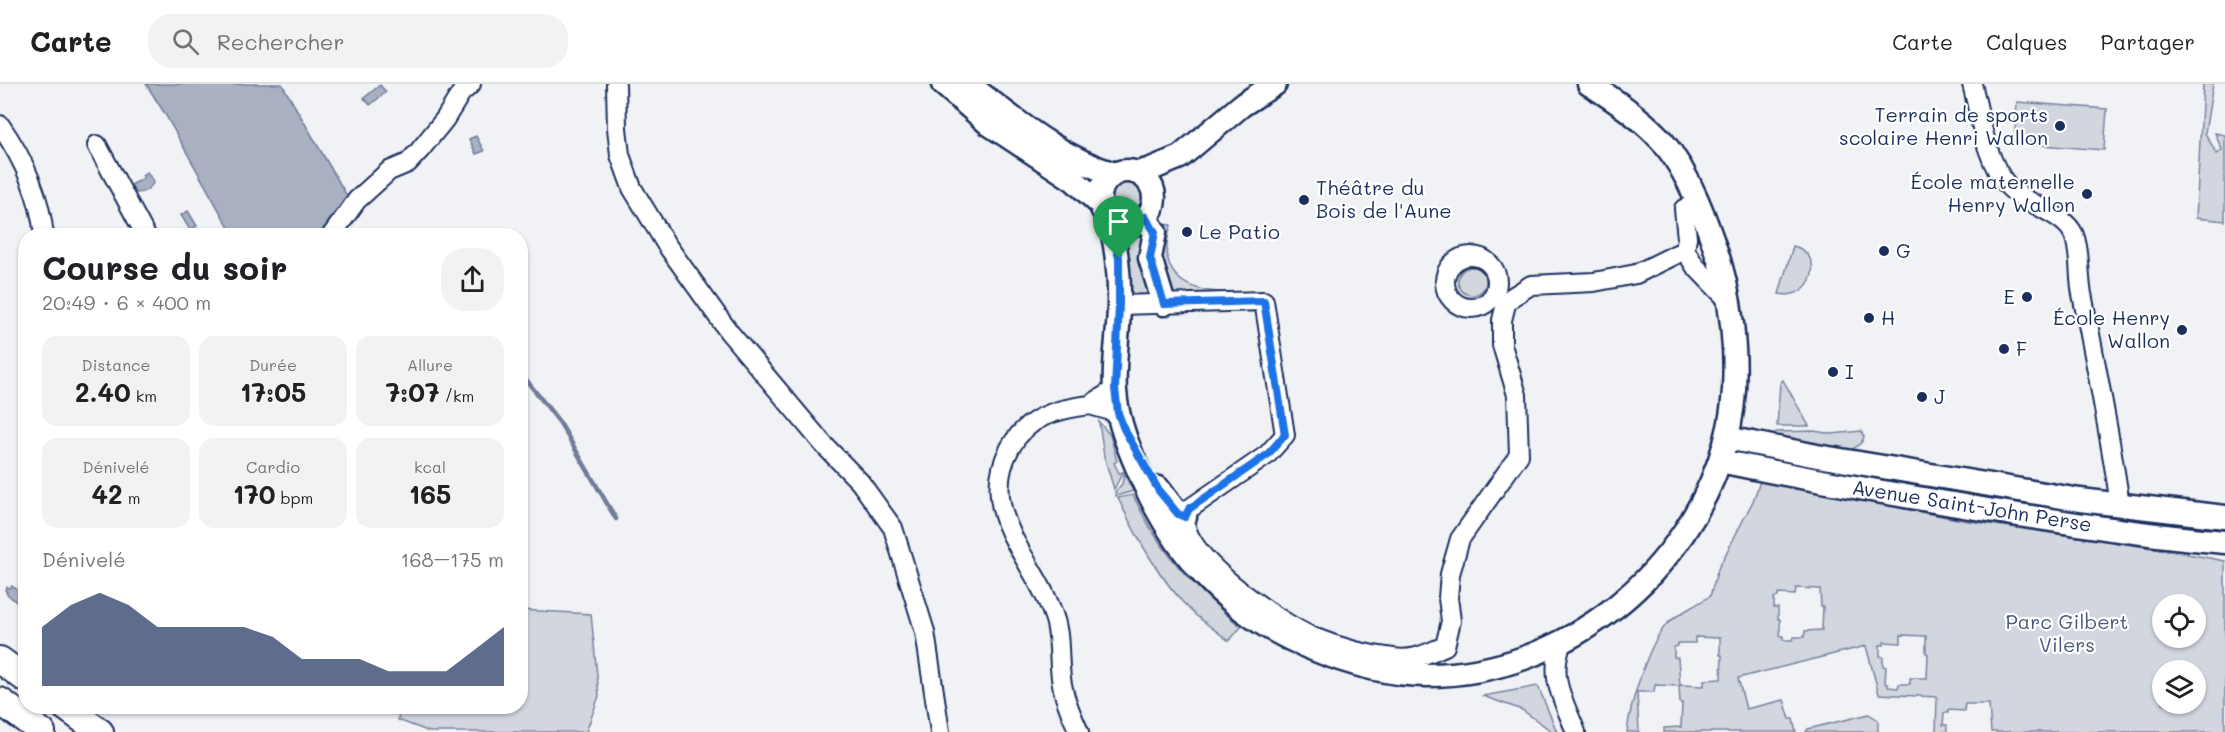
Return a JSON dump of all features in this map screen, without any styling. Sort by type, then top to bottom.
[{"type":"highway","points":[[0,660],[18,673]]},
{"type":"highway","points":[[0,701],[42,732]]},
{"type":"highway","points":[[75,714],[99,732]]},
{"type":"main road","points":[[943,84],[989,124],[1074,180],[1106,211],[1124,224],[1139,222],[1145,217],[1154,202],[1153,193],[1144,177],[1096,169],[1042,140],[968,84]]},
{"type":"main road","points":[[1275,84],[1242,105],[1180,157],[1151,169],[1126,173],[1107,180],[1102,187],[1119,258],[1115,389],[1121,421],[1153,502],[1185,554],[1215,588],[1268,628],[1336,659],[1404,674],[1459,674],[1500,665],[1561,644],[1609,613],[1655,570],[1685,531],[1720,461],[1727,438],[1734,389],[1728,300],[1718,258],[1691,206],[1664,144],[1634,115],[1589,84]]},
{"type":"main road","points":[[1145,217],[1155,232],[1150,258],[1164,304]]},
{"type":"main road","points":[[1121,421],[1159,491],[1178,514],[1187,513]]},
{"type":"main road","name":"Avenue Saint-John Perse","points":[[1727,438],[1828,458],[2120,505],[2225,517]]},
{"type":"main road","name":"Avenue Saint-John Perse","points":[[1720,461],[2002,512],[2109,529],[2225,542]]},
{"type":"street","points":[[337,228],[353,205],[389,171],[408,163],[429,141],[461,93],[471,84]]},
{"type":"street","points":[[616,84],[616,118],[620,155],[632,188],[666,244],[729,332],[824,444],[860,482],[893,528],[925,632],[940,732]]},
{"type":"street","points":[[1972,84],[1989,151],[1998,174],[2010,189],[2063,222],[2073,233],[2120,505]]},
{"type":"street","points":[[0,125],[12,142],[30,177],[43,228]]},
{"type":"street","points":[[97,145],[142,228]]},
{"type":"street","points":[[1691,206],[1685,250],[1695,267],[1728,300]]},
{"type":"street","points":[[1119,305],[1264,301],[1285,435],[1267,455],[1187,513],[1185,528],[1203,555],[1231,584],[1266,611],[1313,637],[1358,652],[1412,659],[1445,646],[1451,621],[1448,598],[1450,574],[1460,539],[1520,455],[1517,395],[1502,345],[1500,299],[1512,297],[1531,285],[1594,282],[1636,274],[1685,250]]},
{"type":"street","points":[[1079,732],[1063,689],[1055,618],[1000,506],[999,479],[1005,456],[1017,435],[1040,417],[1060,408],[1090,405],[1115,389]]},
{"type":"street","points":[[1090,405],[1121,421]]},
{"type":"street","points":[[1556,682],[1554,670],[1561,644]]},
{"type":"street","points":[[1532,655],[1548,670],[1556,682],[1576,732]]},
{"type":"green space","points":[[2203,84],[2213,84],[2205,133],[2217,154],[2222,150],[2215,133],[2225,135],[2225,221],[2196,218]]},
{"type":"green space","name":"Terrain de sports scolaire Henri Wallon","points":[[2017,102],[2107,109],[2104,150],[2014,143]]},
{"type":"green space","points":[[1128,181],[1140,185],[1144,197],[1140,209],[1128,213],[1116,209],[1112,197],[1116,185]]},
{"type":"green space","points":[[1161,224],[1171,225],[1167,256],[1171,268],[1178,277],[1199,289],[1230,292],[1226,297],[1170,299],[1158,259]]},
{"type":"green space","points":[[1148,227],[1152,287],[1148,296],[1127,299],[1121,233],[1135,232]]},
{"type":"green space","points":[[1793,246],[1810,258],[1811,276],[1808,284],[1801,291],[1779,294]]},
{"type":"green space","points":[[1472,267],[1482,271],[1486,281],[1482,291],[1472,295],[1462,291],[1458,281],[1462,271]]},
{"type":"green space","points":[[1783,380],[1809,426],[1777,426],[1780,383]]},
{"type":"green space","points":[[1099,422],[1110,435],[1117,461],[1114,463],[1119,473],[1123,472],[1114,489],[1104,456]]},
{"type":"green space","points":[[1814,431],[1832,434],[1861,431],[1864,437],[1861,443],[1849,452],[1773,442],[1776,432]]},
{"type":"green space","points":[[1770,453],[2199,520],[2199,534],[1766,465]]},
{"type":"green space","points":[[1124,474],[1133,491],[1116,496],[1115,492],[1122,484]]},
{"type":"green space","name":"Parc Gilbert Vilers","points":[[1762,476],[1968,521],[2129,544],[2225,561],[2225,732],[1991,732],[1989,704],[1965,704],[1964,711],[1948,710],[1948,713],[1944,713],[1943,725],[1947,725],[1947,732],[1936,732],[1937,697],[1879,694],[1866,646],[1738,678],[1746,709],[1784,700],[1796,732],[1664,732],[1664,728],[1681,727],[1682,703],[1680,703],[1679,686],[1655,685],[1654,692],[1637,692],[1639,732],[1627,732],[1636,691],[1653,645],[1671,620],[1710,596],[1718,569],[1753,501]],"holes":[[[1796,588],[1820,589],[1821,606],[1823,606],[1822,630],[1805,631],[1804,637],[1783,640],[1783,636],[1780,636],[1780,619],[1778,619],[1778,608],[1774,608],[1774,598],[1778,597],[1778,594],[1795,595]],[[1901,635],[1926,636],[1927,678],[1910,678],[1910,684],[1899,684],[1898,688],[1888,687],[1885,683],[1886,667],[1883,666],[1883,657],[1880,656],[1880,645],[1884,645],[1884,642],[1901,643]],[[1695,637],[1720,638],[1721,679],[1704,680],[1704,686],[1680,685],[1678,658],[1674,657],[1674,647],[1678,646],[1678,643],[1695,643]]]},
{"type":"green space","points":[[1133,495],[1150,527],[1172,559],[1241,627],[1229,641],[1180,600],[1160,572],[1141,543],[1118,498]]},
{"type":"green space","points":[[528,610],[591,614],[599,696],[586,732],[430,732],[398,720],[399,714],[528,714]]},
{"type":"green space","points":[[1538,686],[1557,732],[1553,732],[1522,710],[1483,696]]},
{"type":"green space","points":[[1869,714],[1878,720],[1878,732],[1806,732],[1808,729]]},
{"type":"water","points":[[146,84],[282,84],[350,201],[330,228],[229,228]]},
{"type":"water","points":[[380,85],[386,92],[370,105],[364,98]]},
{"type":"water","points":[[476,136],[484,151],[476,154],[469,139]]},
{"type":"water","points":[[147,172],[154,182],[151,187],[136,193],[131,185],[144,178],[142,175]]},
{"type":"water","points":[[188,211],[197,226],[189,228],[181,215]]},
{"type":"water","points":[[12,586],[18,590],[18,604],[6,593],[7,587]]},
{"type":"waterway","points":[[528,382],[560,423],[616,519]]},
{"type":"place","name":"Terrain de sports scolaire Henri Wallon","points":[[2060,126]]},
{"type":"place","name":"École maternelle Henry Wallon","points":[[2087,194]]},
{"type":"place","name":"Théâtre du Bois de l'Aune","points":[[1304,200]]},
{"type":"place","name":"Le Patio","points":[[1187,232]]},
{"type":"place","name":"G","points":[[1884,251]]},
{"type":"place","name":"E","points":[[2027,297]]},
{"type":"place","name":"H","points":[[1869,318]]},
{"type":"place","name":"École Henry Wallon","points":[[2182,330]]},
{"type":"place","name":"F","points":[[2004,349]]},
{"type":"place","name":"I","points":[[1833,372]]},
{"type":"place","name":"J","points":[[1922,397]]},
{"type":"route","points":[[1145,217],[1155,232],[1150,258],[1164,304],[1264,301],[1285,435],[1267,455],[1189,509],[1185,517],[1178,514],[1159,491],[1124,429],[1118,413],[1115,389],[1119,258],[1110,218],[1116,222],[1132,224],[1145,217]]}]
